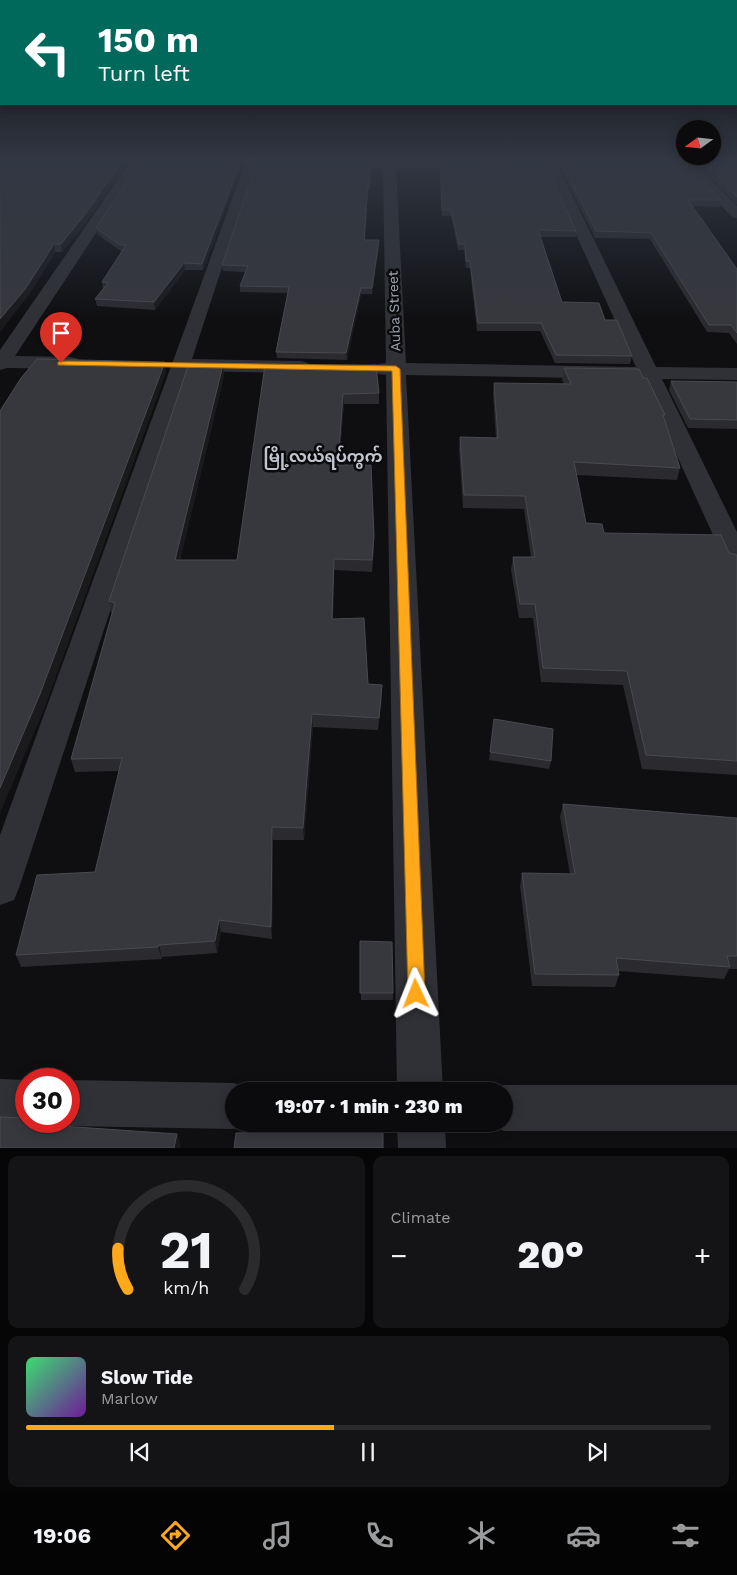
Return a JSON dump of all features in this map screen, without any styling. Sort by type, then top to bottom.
[{"type":"street","points":[[0,363],[100,215]]},
{"type":"street","points":[[0,888],[170,365],[230,215]]},
{"type":"street","name":"Auba Street","points":[[391,215],[420,1082]]},
{"type":"street","points":[[575,215],[737,559]]},
{"type":"street","points":[[0,363],[91,364]]},
{"type":"street","points":[[170,365],[317,368]]},
{"type":"street","points":[[356,368],[737,374]]},
{"type":"street","points":[[0,1102],[15,1103]]},
{"type":"street","points":[[80,1103],[225,1106]]},
{"type":"street","points":[[513,1108],[737,1108]]},
{"type":"street","points":[[421,1132],[422,1148]]},
{"type":"building","points":[[0,215],[85,215],[61,244],[54,244],[26,288],[0,319]]},
{"type":"building","points":[[105,215],[221,215],[202,264],[184,263],[154,302],[95,299],[108,283],[102,282],[126,245],[120,245],[96,228]]},
{"type":"building","points":[[239,215],[366,215],[364,240],[379,240],[372,288],[361,288],[346,353],[276,352],[289,287],[240,286],[248,266],[222,265]]},
{"type":"building","points":[[452,215],[568,215],[576,231],[538,230],[562,302],[599,303],[605,320],[617,320],[632,356],[556,355],[541,323],[478,323],[470,261],[466,261],[465,244],[459,244]]},
{"type":"building","points":[[588,215],[698,215],[737,269],[737,333],[731,325],[709,325],[651,233],[596,231]]},
{"type":"building","points":[[37,359],[165,362],[40,694],[0,788],[0,411],[21,378]]},
{"type":"building","points":[[223,365],[175,560],[237,560],[265,365],[376,365],[379,393],[343,394],[338,465],[371,465],[374,536],[372,560],[334,559],[332,619],[364,618],[368,684],[382,685],[379,718],[312,714],[303,828],[272,827],[271,927],[219,920],[215,941],[159,945],[158,947],[16,955],[37,875],[95,872],[122,758],[71,759],[115,603],[109,601],[188,366]]},
{"type":"building","points":[[564,368],[639,369],[643,378],[647,378],[665,415],[663,415],[680,468],[574,462],[586,523],[602,524],[604,533],[721,535],[729,553],[737,555],[737,761],[646,755],[627,671],[543,668],[535,604],[520,604],[513,557],[535,557],[525,496],[464,495],[460,437],[498,438],[494,383],[571,384]]},
{"type":"building","points":[[671,381],[737,382],[737,420],[690,419]]},
{"type":"building","points":[[494,719],[553,729],[551,761],[490,752]]},
{"type":"building","points":[[563,804],[737,818],[737,956],[727,956],[730,967],[616,958],[619,975],[535,974],[522,873],[575,874]]},
{"type":"building","points":[[360,941],[392,942],[393,993],[360,993]]},
{"type":"building","points":[[0,1117],[15,1118],[15,1133],[80,1133],[80,1127],[177,1134],[174,1148],[0,1148]]},
{"type":"building","points":[[383,1132],[383,1148],[234,1148],[236,1133]]},
{"type":"district","name":"မြို့လယ်ရပ်ကွက်","points":[[323,456]]},
{"type":"route","points":[[61,363],[396,369],[416,994]]}]
